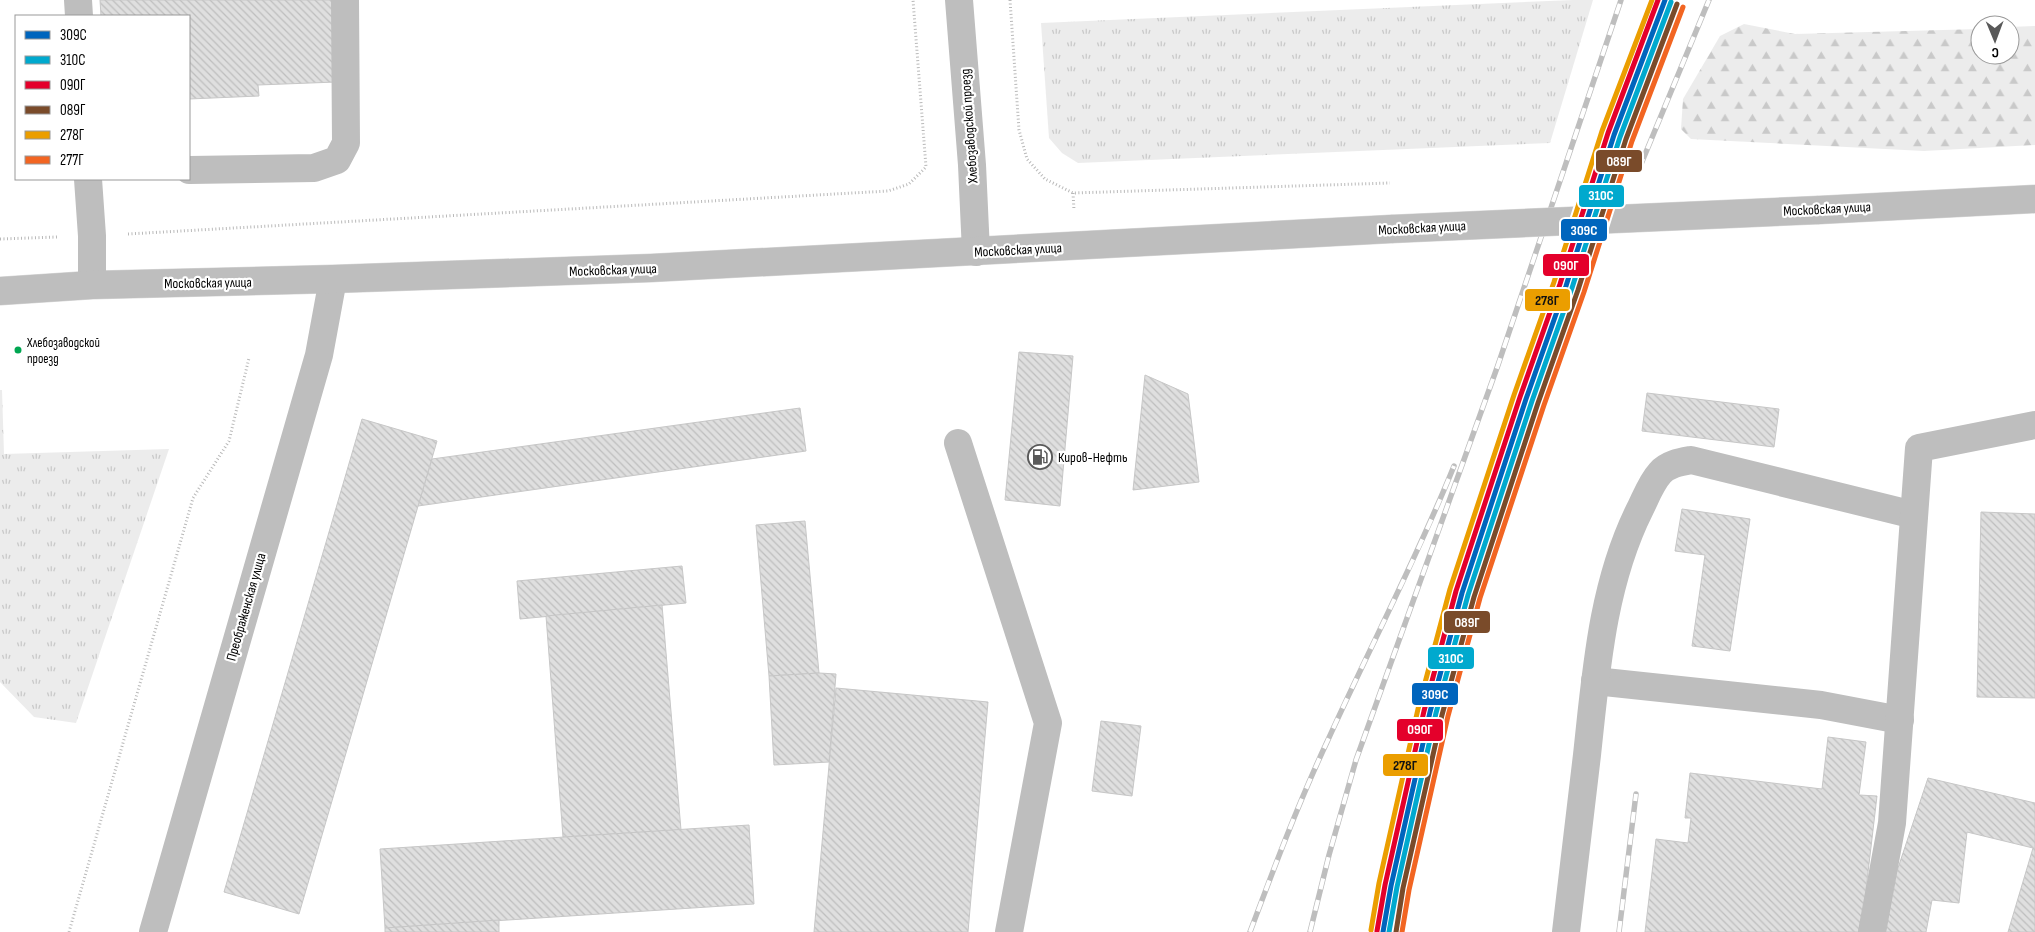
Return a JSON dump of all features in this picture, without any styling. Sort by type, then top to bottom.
[{"type":"main road","points":[[78,0],[79,15]]},
{"type":"main road","points":[[190,170],[314,168],[337,160],[346,143],[345,0]]},
{"type":"main road","name":"Хлебозаводской проезд","points":[[962,2],[976,252]]},
{"type":"main road","points":[[88,180],[92,236],[92,285]]},
{"type":"main road","name":"Московская улица","points":[[0,291],[92,285],[333,280],[651,268],[1391,229],[2035,199]]},
{"type":"main road","name":"Преображенская улица","points":[[153,932],[319,355],[333,280]]},
{"type":"main road","points":[[1872,932],[1892,823],[1919,448],[2035,425]]},
{"type":"main road","points":[[958,443],[1048,723],[1008,932]]},
{"type":"main road","points":[[1566,932],[1595,681],[1605,612],[1615,569],[1628,531],[1651,486],[1661,472],[1675,463],[1691,460],[1914,515]]},
{"type":"main road","points":[[1595,681],[1821,705],[1900,720]]},
{"type":"path","points":[[0,240],[888,191],[909,184],[926,168],[913,0]]},
{"type":"path","points":[[1010,0],[1019,130],[1027,159],[1045,179],[1073,193],[1390,183]]},
{"type":"path","points":[[68,932],[193,498],[229,441],[249,358]]},
{"type":"green space","points":[[1593,0],[1550,143],[1078,163],[1062,153],[1049,138],[1041,23]]},
{"type":"green space","points":[[1744,24],[1795,34],[1970,29],[1970,65],[2020,65],[2020,27],[2035,26],[2035,145],[1924,151],[1691,139],[1681,129],[1683,99],[1720,36]]},
{"type":"green space","points":[[0,390],[2,390],[4,454],[169,449],[76,723],[34,717],[0,682]]},
{"type":"building","points":[[100,0],[333,0],[336,82],[258,85],[259,96],[190,99],[190,15],[101,15]]},
{"type":"building","points":[[1019,352],[1073,356],[1060,506],[1005,500]]},
{"type":"building","points":[[1145,375],[1188,394],[1199,482],[1133,490]]},
{"type":"building","points":[[1647,393],[1779,409],[1774,447],[1642,431]]},
{"type":"building","points":[[800,408],[806,451],[418,506],[432,459]]},
{"type":"building","points":[[362,419],[437,441],[299,914],[224,892]]},
{"type":"building","points":[[1682,509],[1750,519],[1730,651],[1692,646],[1705,555],[1675,551]]},
{"type":"building","points":[[1981,512],[2035,514],[2035,698],[1977,697]]},
{"type":"building","points":[[805,521],[819,673],[769,676],[756,525]]},
{"type":"building","points":[[682,566],[686,603],[520,619],[517,581]]},
{"type":"building","points":[[662,605],[681,830],[563,837],[546,616]]},
{"type":"building","points":[[819,673],[836,674],[829,762],[774,765],[769,676]]},
{"type":"building","points":[[836,688],[988,702],[968,932],[814,932]]},
{"type":"building","points":[[1101,721],[1141,726],[1132,796],[1092,791]]},
{"type":"building","points":[[1828,737],[1866,742],[1859,795],[1877,796],[1861,932],[1645,932],[1656,839],[1688,843],[1691,818],[1685,818],[1690,773],[1822,789]]},
{"type":"building","points":[[1928,778],[2035,803],[2035,932],[2008,932],[2033,848],[1967,832],[1959,903],[1932,900],[1926,932],[1885,932],[1895,877]]},
{"type":"building","points":[[749,825],[754,904],[385,928],[380,849]]},
{"type":"building","points":[[499,920],[499,932],[385,932],[385,928]]},
{"type":"railway","points":[[1310,932],[1329,855],[1356,760],[1498,365],[1621,0]]},
{"type":"railway","points":[[1639,169],[1709,0]]},
{"type":"railway","points":[[1250,932],[1316,765],[1424,536],[1454,466]]},
{"type":"railway","points":[[1619,932],[1636,794]]},
{"type":"transit line","name":"278Г","points":[[1371,930],[1379,883],[1418,709],[1450,589],[1514,395],[1554,282],[1602,131],[1652,0]]},
{"type":"transit line","name":"090Г","points":[[1377,931],[1385,885],[1424,711],[1456,591],[1520,397],[1560,284],[1608,133],[1658,0]]},
{"type":"transit line","name":"309С","points":[[1383,932],[1391,886],[1430,712],[1462,593],[1526,399],[1566,286],[1614,135],[1665,0]]},
{"type":"transit line","name":"310С","points":[[1389,932],[1397,887],[1436,713],[1468,595],[1532,401],[1572,288],[1620,137],[1671,2]]},
{"type":"transit line","name":"089Г","points":[[1396,932],[1403,888],[1442,715],[1474,597],[1538,403],[1578,290],[1626,139],[1677,4]]},
{"type":"transit line","name":"277Г","points":[[1402,932],[1409,890],[1448,716],[1480,598],[1544,405],[1584,292],[1632,141],[1683,7]]},
{"type":"place","name":"Хлебозаводской проезд","points":[[18,350]]},
{"type":"place","name":"Киров-Нефть","points":[[1040,457]]}]
